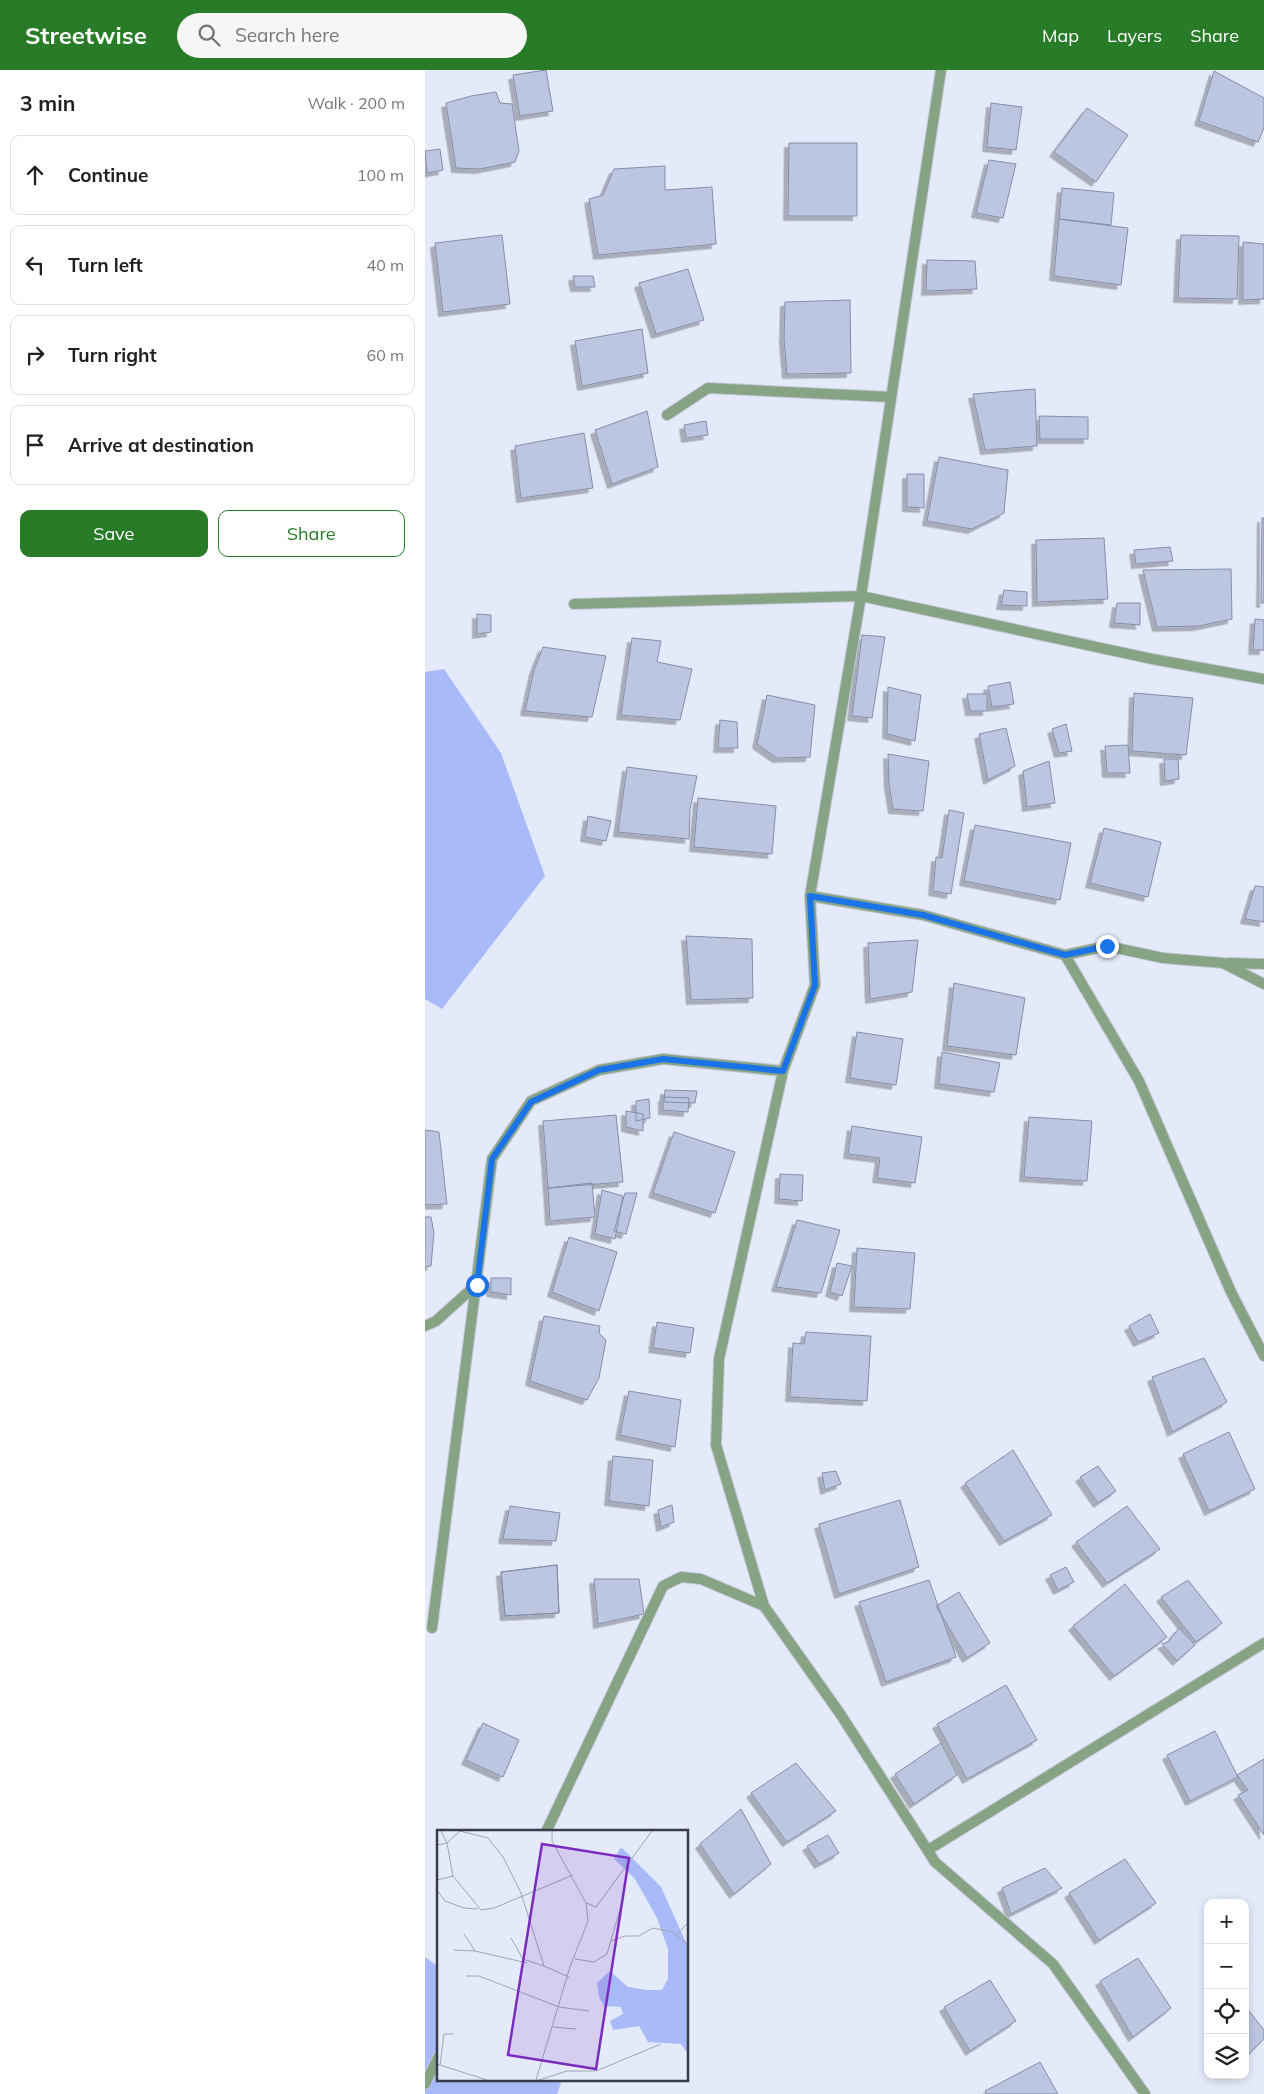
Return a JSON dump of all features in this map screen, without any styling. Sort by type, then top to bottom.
[{"type":"street","points":[[941,70],[861,596],[810,896],[815,985],[783,1071],[719,1360],[716,1445],[763,1606],[841,1715],[935,1862],[1053,1964],[1145,2094]]},
{"type":"street","points":[[667,415],[708,388],[891,397]]},
{"type":"street","points":[[574,604],[861,596],[1152,659],[1264,680]]},
{"type":"street","points":[[810,896],[923,915],[1065,955],[1107,946],[1163,958],[1264,964]]},
{"type":"street","points":[[1065,955],[1139,1081],[1231,1292],[1264,1356]]},
{"type":"street","points":[[1223,963],[1264,984]]},
{"type":"street","points":[[432,1628],[492,1159],[531,1102],[599,1070],[663,1059],[783,1071]]},
{"type":"street","points":[[425,1326],[436,1321],[477,1285]]},
{"type":"street","points":[[547,1830],[663,1586],[681,1577],[701,1579],[763,1606]]},
{"type":"street","points":[[928,1850],[1264,1644]]},
{"type":"street","points":[[425,2084],[437,2060]]},
{"type":"shaded area","points":[[444,669],[501,753],[545,876],[442,1009],[425,999],[425,672]]},
{"type":"shaded area","points":[[425,1957],[437,1966],[437,2082],[561,2082],[557,2094],[425,2094]]},
{"type":"building","points":[[546,70],[553,111],[520,116],[513,75]]},
{"type":"building","points":[[1214,71],[1264,98],[1264,128],[1258,142],[1199,121]]},
{"type":"building","points":[[496,92],[500,103],[512,104],[519,151],[515,162],[480,169],[456,168],[446,103]]},
{"type":"building","points":[[991,103],[1022,107],[1016,150],[987,147]]},
{"type":"building","points":[[1087,108],[1128,135],[1096,182],[1054,152]]},
{"type":"building","points":[[789,143],[857,143],[857,216],[788,216]]},
{"type":"building","points":[[440,149],[443,170],[427,173],[425,151]]},
{"type":"building","points":[[989,160],[1016,164],[1003,218],[976,213]]},
{"type":"building","points":[[665,166],[665,190],[712,187],[716,244],[598,255],[589,199],[603,195],[614,169]]},
{"type":"building","points":[[1062,188],[1114,193],[1111,225],[1059,219]]},
{"type":"building","points":[[1059,219],[1128,228],[1121,285],[1054,276]]},
{"type":"building","points":[[502,235],[510,304],[443,312],[435,243]]},
{"type":"building","points":[[1181,235],[1239,236],[1237,299],[1178,298]]},
{"type":"building","points":[[1243,242],[1264,244],[1264,299],[1243,300]]},
{"type":"building","points":[[927,260],[975,261],[977,289],[926,291]]},
{"type":"building","points":[[688,269],[704,320],[656,334],[639,283]]},
{"type":"building","points":[[573,276],[593,276],[595,287],[575,287]]},
{"type":"building","points":[[850,300],[851,373],[787,374],[784,339],[785,302]]},
{"type":"building","points":[[642,329],[648,373],[582,386],[575,341]]},
{"type":"building","points":[[1035,389],[1037,446],[985,450],[973,394]]},
{"type":"building","points":[[647,411],[658,467],[612,484],[595,430]]},
{"type":"building","points":[[1039,416],[1088,417],[1088,439],[1040,439]]},
{"type":"building","points":[[706,421],[708,435],[686,438],[684,425]]},
{"type":"building","points":[[584,433],[593,488],[521,498],[515,446]]},
{"type":"building","points":[[939,457],[1008,470],[1004,513],[972,529],[927,521]]},
{"type":"building","points":[[907,474],[924,474],[924,508],[907,507]]},
{"type":"building","points":[[1262,518],[1264,518],[1264,603],[1261,603]]},
{"type":"building","points":[[1104,538],[1108,599],[1037,602],[1036,540]]},
{"type":"building","points":[[1170,547],[1173,561],[1136,564],[1134,550]]},
{"type":"building","points":[[1231,569],[1232,619],[1198,626],[1157,627],[1143,570]]},
{"type":"building","points":[[1004,590],[1027,592],[1027,606],[1001,605]]},
{"type":"building","points":[[1117,603],[1140,603],[1140,625],[1114,623]]},
{"type":"building","points":[[477,614],[491,615],[491,632],[477,634]]},
{"type":"building","points":[[1255,619],[1264,620],[1264,650],[1253,650]]},
{"type":"building","points":[[862,635],[885,637],[872,718],[852,716]]},
{"type":"building","points":[[632,638],[661,641],[657,662],[692,669],[680,720],[621,715]]},
{"type":"building","points":[[543,647],[606,656],[592,717],[525,711],[534,670]]},
{"type":"building","points":[[1010,682],[1014,704],[992,707],[988,686]]},
{"type":"building","points":[[888,687],[921,695],[915,741],[887,734]]},
{"type":"building","points":[[1134,693],[1193,698],[1186,755],[1132,751]]},
{"type":"building","points":[[967,694],[987,694],[987,711],[970,711]]},
{"type":"building","points":[[767,695],[815,705],[810,757],[777,758],[757,744]]},
{"type":"building","points":[[720,720],[737,722],[738,748],[718,748]]},
{"type":"building","points":[[1066,724],[1072,751],[1059,753],[1052,729]]},
{"type":"building","points":[[1006,728],[1015,766],[988,780],[979,734]]},
{"type":"building","points":[[1128,745],[1130,773],[1107,773],[1105,746]]},
{"type":"building","points":[[888,754],[929,761],[923,811],[893,809],[889,784]]},
{"type":"building","points":[[1164,759],[1178,759],[1179,779],[1165,781]]},
{"type":"building","points":[[1049,761],[1055,803],[1027,807],[1023,771]]},
{"type":"building","points":[[627,767],[697,776],[690,809],[689,839],[618,832]]},
{"type":"building","points":[[698,798],[776,806],[772,854],[694,847]]},
{"type":"building","points":[[949,810],[964,813],[951,894],[933,891],[936,857],[942,858]]},
{"type":"building","points":[[588,816],[611,821],[606,841],[585,837]]},
{"type":"building","points":[[975,825],[1071,843],[1060,900],[964,881]]},
{"type":"building","points":[[1104,828],[1161,842],[1148,897],[1090,883]]},
{"type":"building","points":[[1255,886],[1264,887],[1264,922],[1245,919]]},
{"type":"building","points":[[686,936],[752,939],[753,998],[691,1000]]},
{"type":"building","points":[[918,940],[912,992],[870,999],[868,943]]},
{"type":"building","points":[[954,983],[1025,998],[1016,1055],[947,1046]]},
{"type":"building","points":[[857,1032],[903,1039],[896,1085],[850,1078]]},
{"type":"building","points":[[942,1052],[1000,1063],[994,1092],[939,1084]]},
{"type":"building","points":[[665,1090],[697,1091],[695,1103],[664,1102]]},
{"type":"building","points":[[663,1097],[689,1098],[688,1112],[663,1110]]},
{"type":"building","points":[[649,1099],[650,1118],[636,1121],[636,1101]]},
{"type":"building","points":[[626,1111],[643,1114],[643,1131],[626,1127]]},
{"type":"building","points":[[616,1115],[623,1182],[548,1188],[543,1121]]},
{"type":"building","points":[[1029,1117],[1092,1121],[1087,1181],[1024,1177]]},
{"type":"building","points":[[852,1126],[922,1137],[915,1183],[877,1178],[880,1158],[848,1154]]},
{"type":"building","points":[[425,1130],[439,1132],[447,1204],[425,1205]]},
{"type":"building","points":[[674,1132],[735,1152],[715,1213],[653,1193]]},
{"type":"building","points":[[780,1174],[803,1175],[802,1201],[779,1199]]},
{"type":"building","points":[[592,1183],[595,1217],[550,1221],[548,1188]]},
{"type":"building","points":[[602,1190],[623,1196],[615,1239],[595,1234]]},
{"type":"building","points":[[625,1193],[637,1193],[626,1234],[614,1231]]},
{"type":"building","points":[[425,1217],[431,1217],[434,1233],[431,1266],[425,1267]]},
{"type":"building","points":[[797,1220],[840,1230],[821,1293],[776,1287]]},
{"type":"building","points":[[569,1237],[617,1252],[599,1311],[552,1292]]},
{"type":"building","points":[[857,1248],[915,1253],[910,1309],[854,1307]]},
{"type":"building","points":[[837,1263],[852,1266],[842,1296],[830,1292]]},
{"type":"building","points":[[491,1278],[511,1278],[511,1295],[491,1292]]},
{"type":"building","points":[[1150,1314],[1159,1333],[1138,1342],[1129,1326]]},
{"type":"building","points":[[544,1316],[600,1326],[599,1333],[606,1340],[599,1378],[587,1400],[530,1381]]},
{"type":"building","points":[[657,1322],[694,1328],[690,1353],[653,1348]]},
{"type":"building","points":[[806,1332],[871,1336],[867,1401],[790,1397],[793,1343],[804,1344]]},
{"type":"building","points":[[1204,1358],[1227,1402],[1172,1432],[1152,1377]]},
{"type":"building","points":[[629,1391],[681,1400],[675,1447],[620,1435]]},
{"type":"building","points":[[1229,1432],[1255,1489],[1209,1511],[1183,1454]]},
{"type":"building","points":[[1013,1450],[1052,1515],[1004,1541],[965,1483]]},
{"type":"building","points":[[613,1456],[653,1460],[649,1506],[609,1501]]},
{"type":"building","points":[[1098,1466],[1116,1491],[1098,1503],[1080,1477]]},
{"type":"building","points":[[836,1471],[841,1484],[825,1490],[822,1473]]},
{"type":"building","points":[[900,1500],[919,1567],[839,1594],[819,1524]]},
{"type":"building","points":[[672,1505],[674,1522],[661,1527],[658,1510]]},
{"type":"building","points":[[510,1506],[560,1513],[556,1541],[503,1539]]},
{"type":"building","points":[[1127,1506],[1160,1549],[1107,1583],[1076,1542]]},
{"type":"building","points":[[557,1565],[559,1613],[505,1616],[501,1572]]},
{"type":"building","points":[[557,1565],[559,1613],[505,1616],[501,1572]]},
{"type":"building","points":[[1066,1567],[1074,1582],[1058,1590],[1050,1575]]},
{"type":"building","points":[[594,1579],[639,1579],[644,1614],[598,1624]]},
{"type":"building","points":[[929,1580],[956,1657],[886,1682],[859,1602]]},
{"type":"building","points":[[1188,1580],[1222,1623],[1196,1642],[1161,1597]]},
{"type":"building","points":[[1125,1584],[1167,1637],[1114,1676],[1073,1626]]},
{"type":"building","points":[[959,1592],[990,1643],[967,1658],[936,1606]]},
{"type":"building","points":[[1179,1628],[1195,1645],[1177,1661],[1162,1644],[1168,1642]]},
{"type":"building","points":[[1006,1685],[1037,1740],[967,1779],[937,1724]]},
{"type":"building","points":[[483,1723],[519,1740],[503,1777],[466,1760]]},
{"type":"building","points":[[1215,1731],[1238,1777],[1190,1801],[1167,1755]]},
{"type":"building","points":[[941,1743],[957,1775],[914,1804],[895,1774]]},
{"type":"building","points":[[1264,1759],[1264,1835],[1238,1795],[1248,1790],[1237,1775]]},
{"type":"building","points":[[796,1763],[836,1811],[787,1842],[751,1793]]},
{"type":"building","points":[[741,1809],[771,1864],[734,1894],[700,1844]]},
{"type":"building","points":[[828,1835],[839,1853],[819,1864],[807,1846]]},
{"type":"building","points":[[1125,1859],[1156,1903],[1099,1940],[1069,1893]]},
{"type":"building","points":[[1045,1868],[1062,1888],[1011,1914],[1002,1888]]},
{"type":"building","points":[[1138,1958],[1171,2008],[1133,2037],[1100,1981]]},
{"type":"building","points":[[990,1980],[1016,2021],[970,2051],[944,2007]]},
{"type":"building","points":[[1249,2011],[1264,2030],[1264,2039],[1249,2054]]},
{"type":"building","points":[[1040,2062],[1058,2094],[987,2094],[985,2091]]},
{"type":"route","points":[[477,1285],[492,1159],[531,1102],[599,1070],[663,1059],[783,1071],[815,985],[810,896],[923,915],[1065,955],[1107,946]]}]
